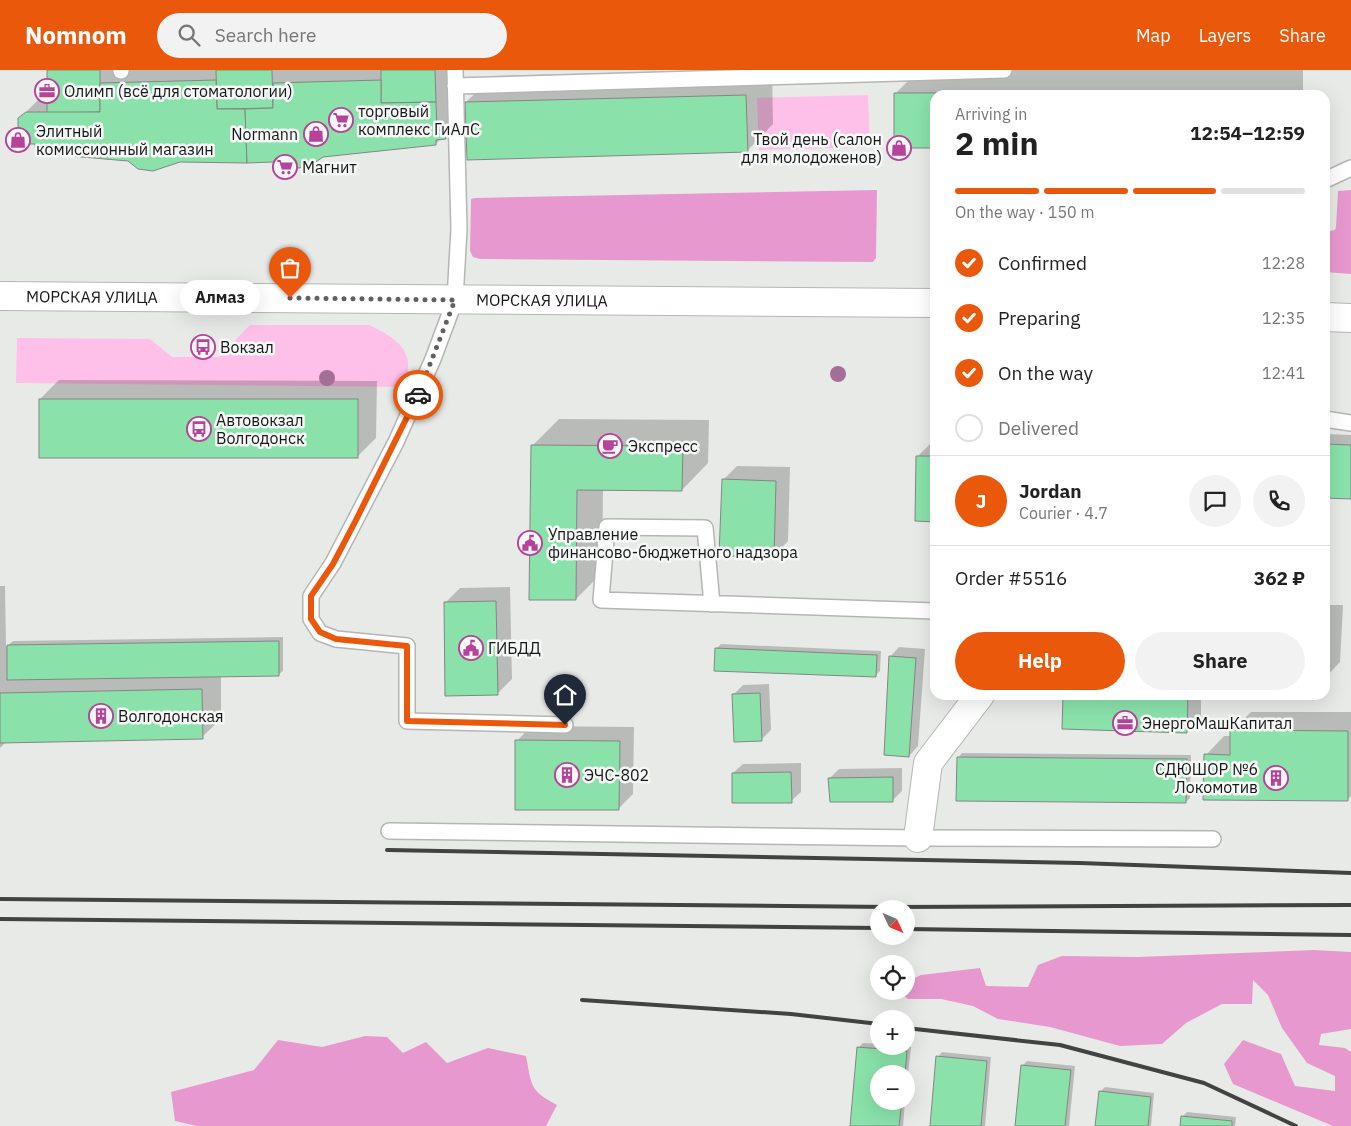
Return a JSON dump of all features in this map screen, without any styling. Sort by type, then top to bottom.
[{"type":"main road","name":"МОРСКАЯ УЛИЦА","points":[[0,296],[930,303]]},
{"type":"main road","points":[[1330,317],[1351,318]]},
{"type":"main road","points":[[918,838],[928,762],[976,700]]},
{"type":"lane","points":[[455,70],[459,229],[455,300],[433,359],[396,442],[333,564],[311,596],[311,619],[320,632],[336,639],[407,646],[407,721],[565,725]]},
{"type":"lane","points":[[456,86],[735,74],[1004,70]]},
{"type":"lane","points":[[1330,178],[1351,168]]},
{"type":"lane","points":[[1330,420],[1351,423]]},
{"type":"lane","points":[[712,604],[706,528],[607,528],[601,600],[712,604],[930,611]]},
{"type":"lane","points":[[388,831],[918,838],[1213,839]]},
{"type":"shaded area","points":[[868,95],[870,147],[759,150],[757,98]]},
{"type":"shaded area","points":[[877,190],[876,258],[873,262],[480,259],[473,257],[470,251],[471,199],[475,198]]},
{"type":"shaded area","points":[[1351,190],[1351,274],[1330,272],[1330,231],[1335,230],[1336,227],[1338,191]]},
{"type":"shaded area","points":[[250,325],[369,325],[389,336],[402,348],[408,365],[403,387],[16,383],[17,338],[150,339],[172,357],[219,357]]},
{"type":"shaded area","points":[[1314,950],[1351,952],[1351,1029],[1321,1034],[1319,1045],[1345,1048],[1351,1052],[1351,1126],[1333,1126],[1233,1084],[1224,1064],[1243,1040],[1281,1054],[1295,1086],[1335,1091],[1335,1076],[1307,1063],[1282,1028],[1268,995],[1253,980],[1252,1004],[1222,1004],[1186,1023],[1162,1044],[1120,1046],[1050,1027],[998,1019],[973,1006],[941,999],[915,999],[915,978],[921,975],[980,968],[986,986],[1028,987],[1038,965],[1062,956],[1138,957]]},
{"type":"shaded area","points":[[365,1036],[387,1037],[403,1053],[426,1042],[447,1063],[488,1048],[526,1056],[531,1081],[536,1091],[557,1105],[546,1126],[197,1126],[175,1121],[171,1092],[254,1070],[278,1040],[322,1047]]},
{"type":"building","points":[[47,70],[100,70],[100,112],[47,113]]},
{"type":"building","points":[[216,70],[272,70],[273,108],[217,109]]},
{"type":"building","points":[[381,70],[435,70],[436,102],[381,103]]},
{"type":"building","points":[[216,80],[217,109],[245,109],[247,163],[180,162],[153,171],[138,169],[128,161],[36,153],[35,144],[25,144],[18,140],[18,118],[26,112],[100,112],[100,83]]},
{"type":"building","name":"торговый комплекс ГиАлС","points":[[381,80],[381,103],[436,102],[437,130],[445,130],[446,139],[436,140],[436,145],[323,157],[313,164],[299,168],[285,167],[273,162],[247,163],[245,109],[273,108],[273,83]]},
{"type":"building","points":[[894,93],[930,93],[930,148],[894,148]]},
{"type":"building","points":[[746,95],[748,152],[467,160],[465,102]]},
{"type":"building","name":"Автовокзал Волгодонск","points":[[39,399],[358,399],[358,458],[39,458]]},
{"type":"building","points":[[1330,444],[1351,445],[1351,499],[1330,498]]},
{"type":"building","points":[[531,445],[683,446],[682,491],[577,490],[576,600],[529,600]]},
{"type":"building","points":[[916,456],[930,456],[930,522],[915,521]]},
{"type":"building","points":[[722,479],[776,481],[774,557],[719,556]]},
{"type":"building","name":"ГИБДД","points":[[496,601],[498,695],[445,696],[444,602]]},
{"type":"building","points":[[279,641],[279,676],[7,680],[7,645]]},
{"type":"building","points":[[715,648],[877,655],[876,677],[714,671]]},
{"type":"building","points":[[889,656],[916,658],[909,757],[884,755]]},
{"type":"building","name":"Волгодонская","points":[[202,689],[203,739],[0,743],[0,693]]},
{"type":"building","points":[[760,693],[762,741],[734,742],[732,694]]},
{"type":"building","points":[[1063,700],[1188,700],[1187,733],[1062,729]]},
{"type":"building","name":"СДЮШОР №6 Локомотив","points":[[1230,730],[1348,731],[1348,801],[1203,800],[1204,754],[1230,755]]},
{"type":"building","name":"ЭЧС-802","points":[[515,740],[620,741],[619,810],[515,810]]},
{"type":"building","points":[[957,757],[1187,759],[1186,803],[956,801]]},
{"type":"building","points":[[791,772],[792,803],[732,803],[732,773]]},
{"type":"building","points":[[893,777],[893,802],[830,802],[828,778]]},
{"type":"building","points":[[857,1047],[870,1048],[870,1055],[907,1055],[906,1065],[870,1065],[870,1110],[901,1110],[899,1126],[850,1126]]},
{"type":"building","points":[[936,1056],[987,1061],[981,1126],[930,1126]]},
{"type":"building","points":[[1021,1065],[1071,1070],[1065,1126],[1015,1126]]},
{"type":"building","points":[[1099,1091],[1151,1097],[1148,1126],[1095,1126]]},
{"type":"building","points":[[1181,1116],[1232,1121],[1232,1126],[1180,1126]]},
{"type":"railway","points":[[387,850],[1080,863],[1351,873]]},
{"type":"railway","points":[[0,899],[891,907],[1351,905]]},
{"type":"railway","points":[[0,919],[870,928]]},
{"type":"railway","points":[[915,929],[1351,935]]},
{"type":"railway","points":[[582,1000],[791,1014],[870,1023]]},
{"type":"railway","points":[[915,1029],[1060,1045],[1204,1083],[1296,1126]]},
{"type":"way so far","points":[[290,298],[455,300],[418,395]]},
{"type":"place","name":"Олимп (всё для стоматологии)","points":[[47,91]]},
{"type":"place","name":"торговый комплекс ГиАлС","points":[[341,120]]},
{"type":"place","name":"Normann","points":[[316,134]]},
{"type":"place","name":"Элитный комиссионный магазин","points":[[18,140]]},
{"type":"place","name":"Твой день (салон для молодоженов)","points":[[899,148]]},
{"type":"place","name":"Магнит","points":[[285,167]]},
{"type":"place","name":"Алмаз","points":[[290,298]]},
{"type":"place","name":"Вокзал","points":[[203,347]]},
{"type":"place","name":"Автовокзал Волгодонск","points":[[199,429]]},
{"type":"place","name":"Экспресс","points":[[610,446]]},
{"type":"place","name":"Управление финансово-бюджетного надзора","points":[[530,543]]},
{"type":"place","name":"ГИБДД","points":[[471,648]]},
{"type":"place","name":"Волгодонская","points":[[101,716]]},
{"type":"place","name":"ЭнергоМашКапитал","points":[[1125,723]]},
{"type":"place","name":"ЭЧС-802","points":[[567,775]]},
{"type":"place","name":"СДЮШОР №6 Локомотив","points":[[1276,778]]},
{"type":"route","points":[[418,395],[333,564],[311,596],[311,619],[320,632],[336,639],[407,646],[407,721],[565,725]]}]
